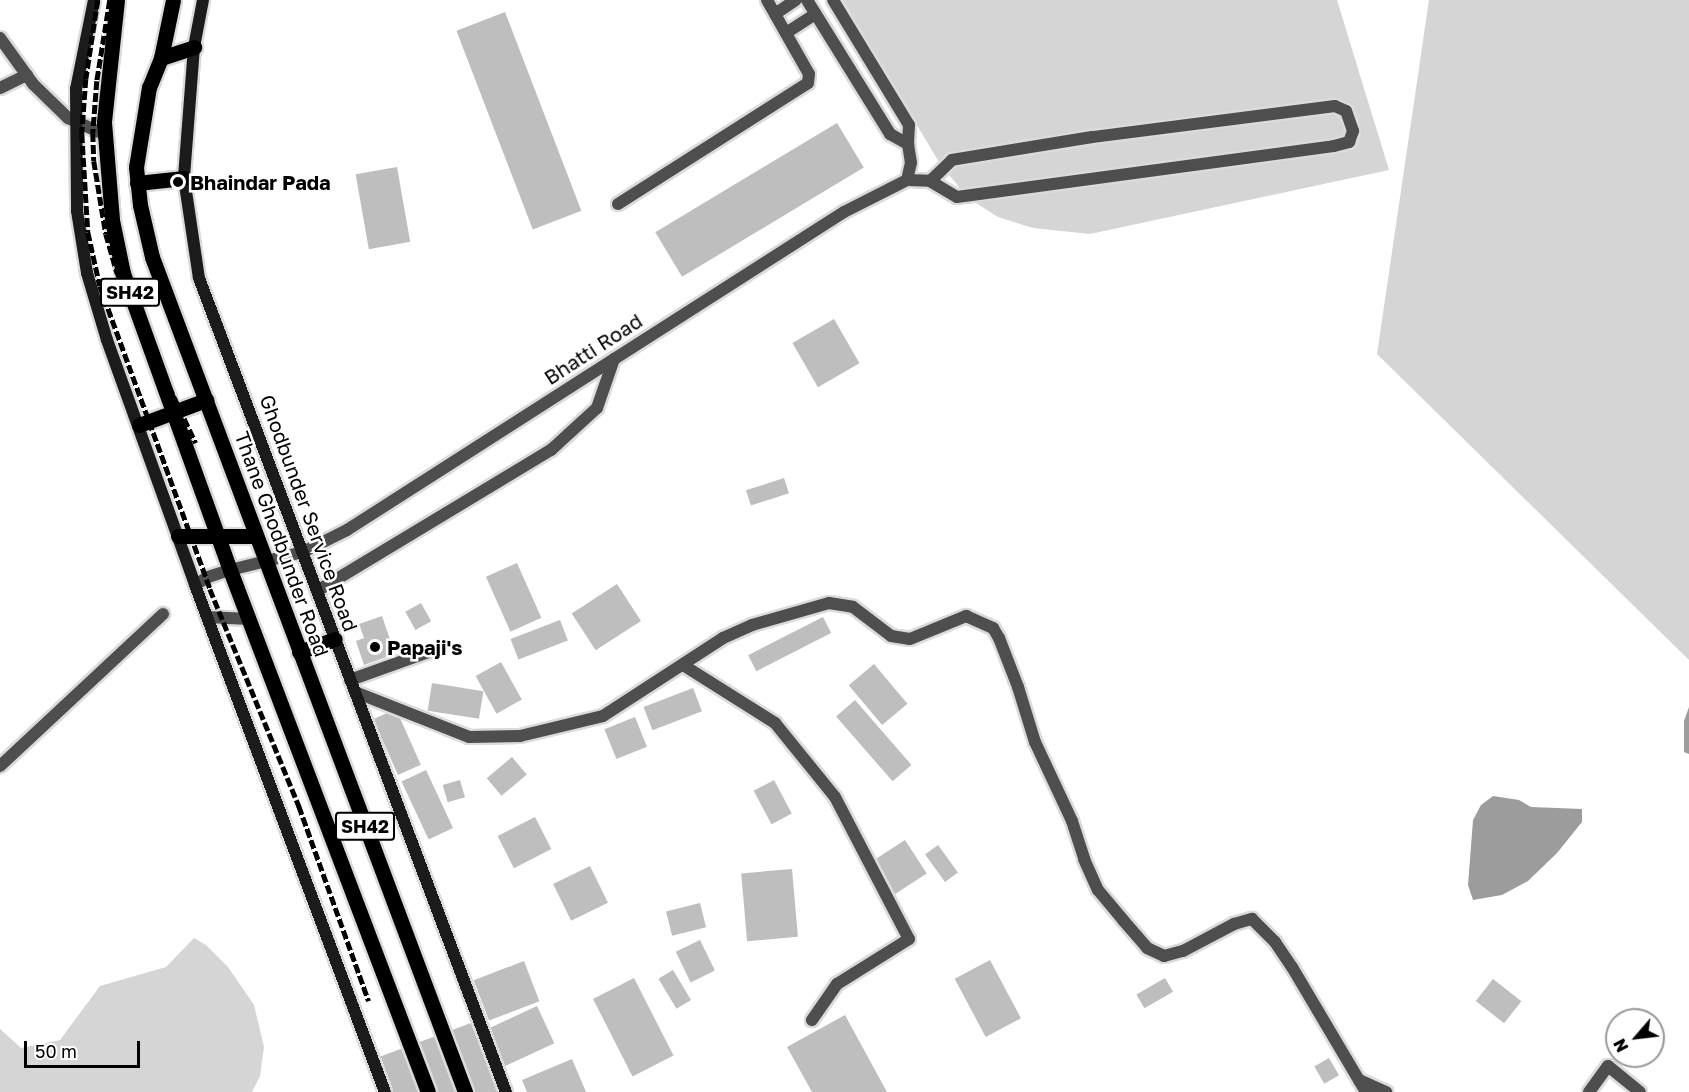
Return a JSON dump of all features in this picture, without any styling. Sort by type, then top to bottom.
[{"type":"main road","name":"SH42","points":[[117,0],[104,122],[112,220],[123,273],[230,570],[428,1092]]},
{"type":"main road","name":"Thane Ghodbunder Road","points":[[173,0],[161,58],[150,87],[136,167],[137,183],[152,257],[465,1092]]},
{"type":"main road","points":[[161,58],[194,46]]},
{"type":"main road","points":[[137,183],[184,178]]},
{"type":"main road","points":[[139,425],[206,400]]},
{"type":"main road","points":[[178,536],[256,536]]},
{"type":"main road","points":[[299,652],[335,639]]},
{"type":"street","points":[[94,0],[76,89],[77,211],[87,273],[107,340],[195,585],[385,1092]]},
{"type":"street","name":"Ghodbunder Service Road","points":[[203,0],[194,46],[184,178],[200,278],[506,1092]]},
{"type":"street","points":[[618,204],[808,83],[810,74],[767,0]]},
{"type":"street","points":[[775,14],[796,0]]},
{"type":"street","points":[[807,0],[890,134],[908,144]]},
{"type":"street","points":[[833,0],[909,125],[908,144],[911,163],[907,180],[930,181],[957,197],[1334,146],[1349,142],[1353,131],[1346,111],[1335,106],[1092,137],[952,160],[930,181]]},
{"type":"street","points":[[786,33],[815,14]]},
{"type":"street","points":[[0,38],[27,75],[68,118],[106,135]]},
{"type":"street","points":[[0,88],[27,75]]},
{"type":"street","name":"Bhatti Road","points":[[195,585],[208,577],[230,570],[303,552],[347,530],[843,212],[907,180]]},
{"type":"street","points":[[317,591],[551,450],[597,408],[614,359]]},
{"type":"street","points":[[355,692],[469,736],[520,736],[603,716],[723,638],[752,625],[829,603],[853,607],[891,636],[910,639],[966,616],[993,628],[1018,687],[1035,742],[1072,821],[1084,859],[1098,890],[1123,920],[1147,948],[1164,956],[1183,951],[1234,924],[1252,919],[1275,942],[1292,967],[1366,1092]]},
{"type":"street","points":[[0,766],[163,615]]},
{"type":"street","points":[[207,617],[249,619]]},
{"type":"street","points":[[350,680],[431,651]]},
{"type":"street","points":[[683,665],[775,723],[835,797],[909,939],[837,984],[812,1020]]},
{"type":"street","points":[[1589,1092],[1608,1066],[1640,1092]]},
{"type":"street","points":[[1359,1080],[1386,1092]]},
{"type":"shaded area","points":[[843,0],[1337,0],[1389,170],[1090,234],[1033,228],[998,217],[968,198],[940,164]]},
{"type":"shaded area","points":[[1429,0],[1689,0],[1689,660],[1377,354]]},
{"type":"shaded area","points":[[1689,707],[1689,754],[1684,752],[1684,721]]},
{"type":"shaded area","points":[[1493,796],[1519,800],[1531,807],[1582,809],[1582,822],[1557,853],[1528,881],[1502,895],[1473,900],[1468,885],[1473,820],[1481,805]]},
{"type":"shaded area","points":[[194,938],[206,945],[228,967],[254,1005],[264,1047],[260,1076],[252,1092],[0,1092],[0,1029],[21,1048],[60,1040],[100,986],[166,967]]},
{"type":"building","points":[[505,12],[581,211],[533,229],[456,31]]},
{"type":"building","points":[[837,123],[864,168],[682,277],[655,232]]},
{"type":"building","points":[[397,167],[410,242],[369,249],[356,174]]},
{"type":"building","points":[[834,319],[860,363],[818,387],[792,343]]},
{"type":"building","points":[[784,478],[789,493],[751,506],[746,490]]},
{"type":"building","points":[[517,563],[541,618],[510,632],[486,577]]},
{"type":"building","points":[[617,584],[641,621],[596,650],[572,613]]},
{"type":"building","points":[[421,603],[431,621],[415,630],[405,612]]},
{"type":"building","name":"Papaji's","points":[[382,616],[395,654],[364,665],[356,641],[364,638],[359,624]]},
{"type":"building","points":[[823,617],[831,633],[756,671],[748,655]]},
{"type":"building","points":[[560,620],[568,641],[518,660],[511,639]]},
{"type":"building","points":[[501,662],[522,700],[496,714],[476,676]]},
{"type":"building","points":[[874,664],[907,704],[882,725],[849,685]]},
{"type":"building","points":[[432,683],[483,691],[479,719],[428,711]]},
{"type":"building","points":[[693,688],[702,711],[652,730],[644,707]]},
{"type":"building","points":[[855,700],[911,765],[893,781],[836,716]]},
{"type":"building","points":[[396,709],[421,765],[398,775],[373,719]]},
{"type":"building","points":[[635,717],[647,747],[616,759],[604,729]]},
{"type":"building","points":[[512,757],[527,775],[502,796],[487,778]]},
{"type":"building","points":[[426,770],[453,828],[429,839],[402,781]]},
{"type":"building","points":[[460,780],[465,797],[448,802],[443,785]]},
{"type":"building","points":[[774,780],[792,814],[772,824],[754,791]]},
{"type":"building","points":[[535,817],[551,849],[514,868],[498,836]]},
{"type":"building","points":[[905,840],[927,874],[893,895],[871,862]]},
{"type":"building","points":[[938,845],[958,873],[945,882],[925,854]]},
{"type":"building","points":[[590,866],[608,903],[571,921],[553,884]]},
{"type":"building","points":[[792,869],[798,937],[747,941],[741,873]]},
{"type":"building","points":[[700,903],[706,927],[672,936],[666,911]]},
{"type":"building","points":[[700,940],[715,971],[691,982],[676,952]]},
{"type":"building","points":[[990,960],[1021,1018],[986,1037],[955,979]]},
{"type":"building","points":[[524,961],[539,1001],[489,1020],[474,980]]},
{"type":"building","points":[[673,970],[691,1000],[676,1009],[658,979]]},
{"type":"building","points":[[634,978],[673,1056],[633,1076],[593,999]]},
{"type":"building","points":[[1165,978],[1173,992],[1144,1008],[1136,994]]},
{"type":"building","points":[[1493,979],[1521,1001],[1504,1023],[1476,1001]]},
{"type":"building","points":[[537,1006],[554,1043],[502,1068],[484,1031]]},
{"type":"building","points":[[845,1015],[887,1092],[812,1092],[787,1047]]},
{"type":"building","points":[[471,1023],[497,1092],[392,1092],[379,1057]]},
{"type":"building","points":[[1329,1058],[1339,1075],[1324,1084],[1314,1066]]},
{"type":"building","points":[[572,1059],[586,1092],[527,1092],[522,1080]]},
{"type":"railway","points":[[98,0],[86,79],[82,134],[88,232],[100,286],[210,589],[299,806],[369,1001]]},
{"type":"railway","points":[[110,0],[97,81],[93,133],[94,161],[106,234],[117,272],[133,310],[196,443]]},
{"type":"place","name":"Bhaindar Pada","points":[[178,182]]},
{"type":"place","name":"Papaji's","points":[[375,647]]}]
